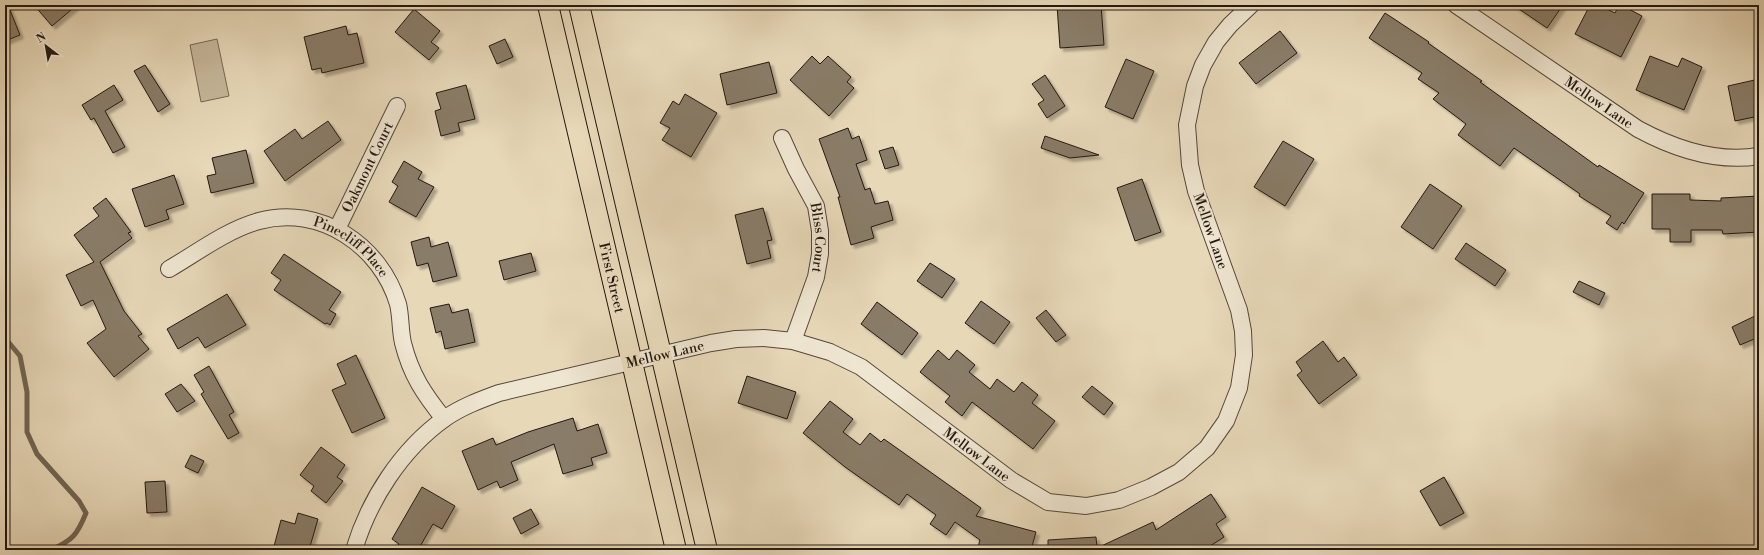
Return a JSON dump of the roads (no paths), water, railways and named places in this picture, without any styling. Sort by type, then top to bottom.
[{"type":"main road","name":"First Street","points":[[548,5],[676,550]]},
{"type":"main road","points":[[579,5],[706,550]]},
{"type":"street","name":"Mellow Lane","points":[[354,550],[359,533],[375,498],[395,469],[417,443],[444,419],[473,403],[499,393],[711,342],[736,338],[764,338],[793,342],[830,352],[861,367],[1011,480],[1048,502],[1086,506],[1119,500],[1151,487],[1179,472],[1207,448],[1226,421],[1239,388],[1244,355],[1243,331],[1239,310],[1196,191],[1190,165],[1187,125],[1195,86],[1203,65],[1216,42],[1230,25],[1251,5]]},
{"type":"street","name":"Mellow Lane","points":[[1456,5],[1638,129],[1662,142],[1690,151],[1719,156],[1759,156]]},
{"type":"street","name":"Oakmont Court","points":[[337,229],[397,106]]},
{"type":"street","name":"Bliss Court","points":[[782,138],[796,169],[816,206],[820,231],[820,254],[816,277],[793,342]]},
{"type":"street","name":"Pinecliff Place","points":[[169,269],[233,231],[260,221],[279,218],[299,218],[321,223],[337,229],[366,249],[387,277],[398,304],[403,342],[411,369],[425,395],[444,419]]},
{"type":"waterway","points":[[5,338],[20,356],[27,392],[27,432],[37,454],[79,501],[86,513],[77,532],[69,540],[51,550]]}]
